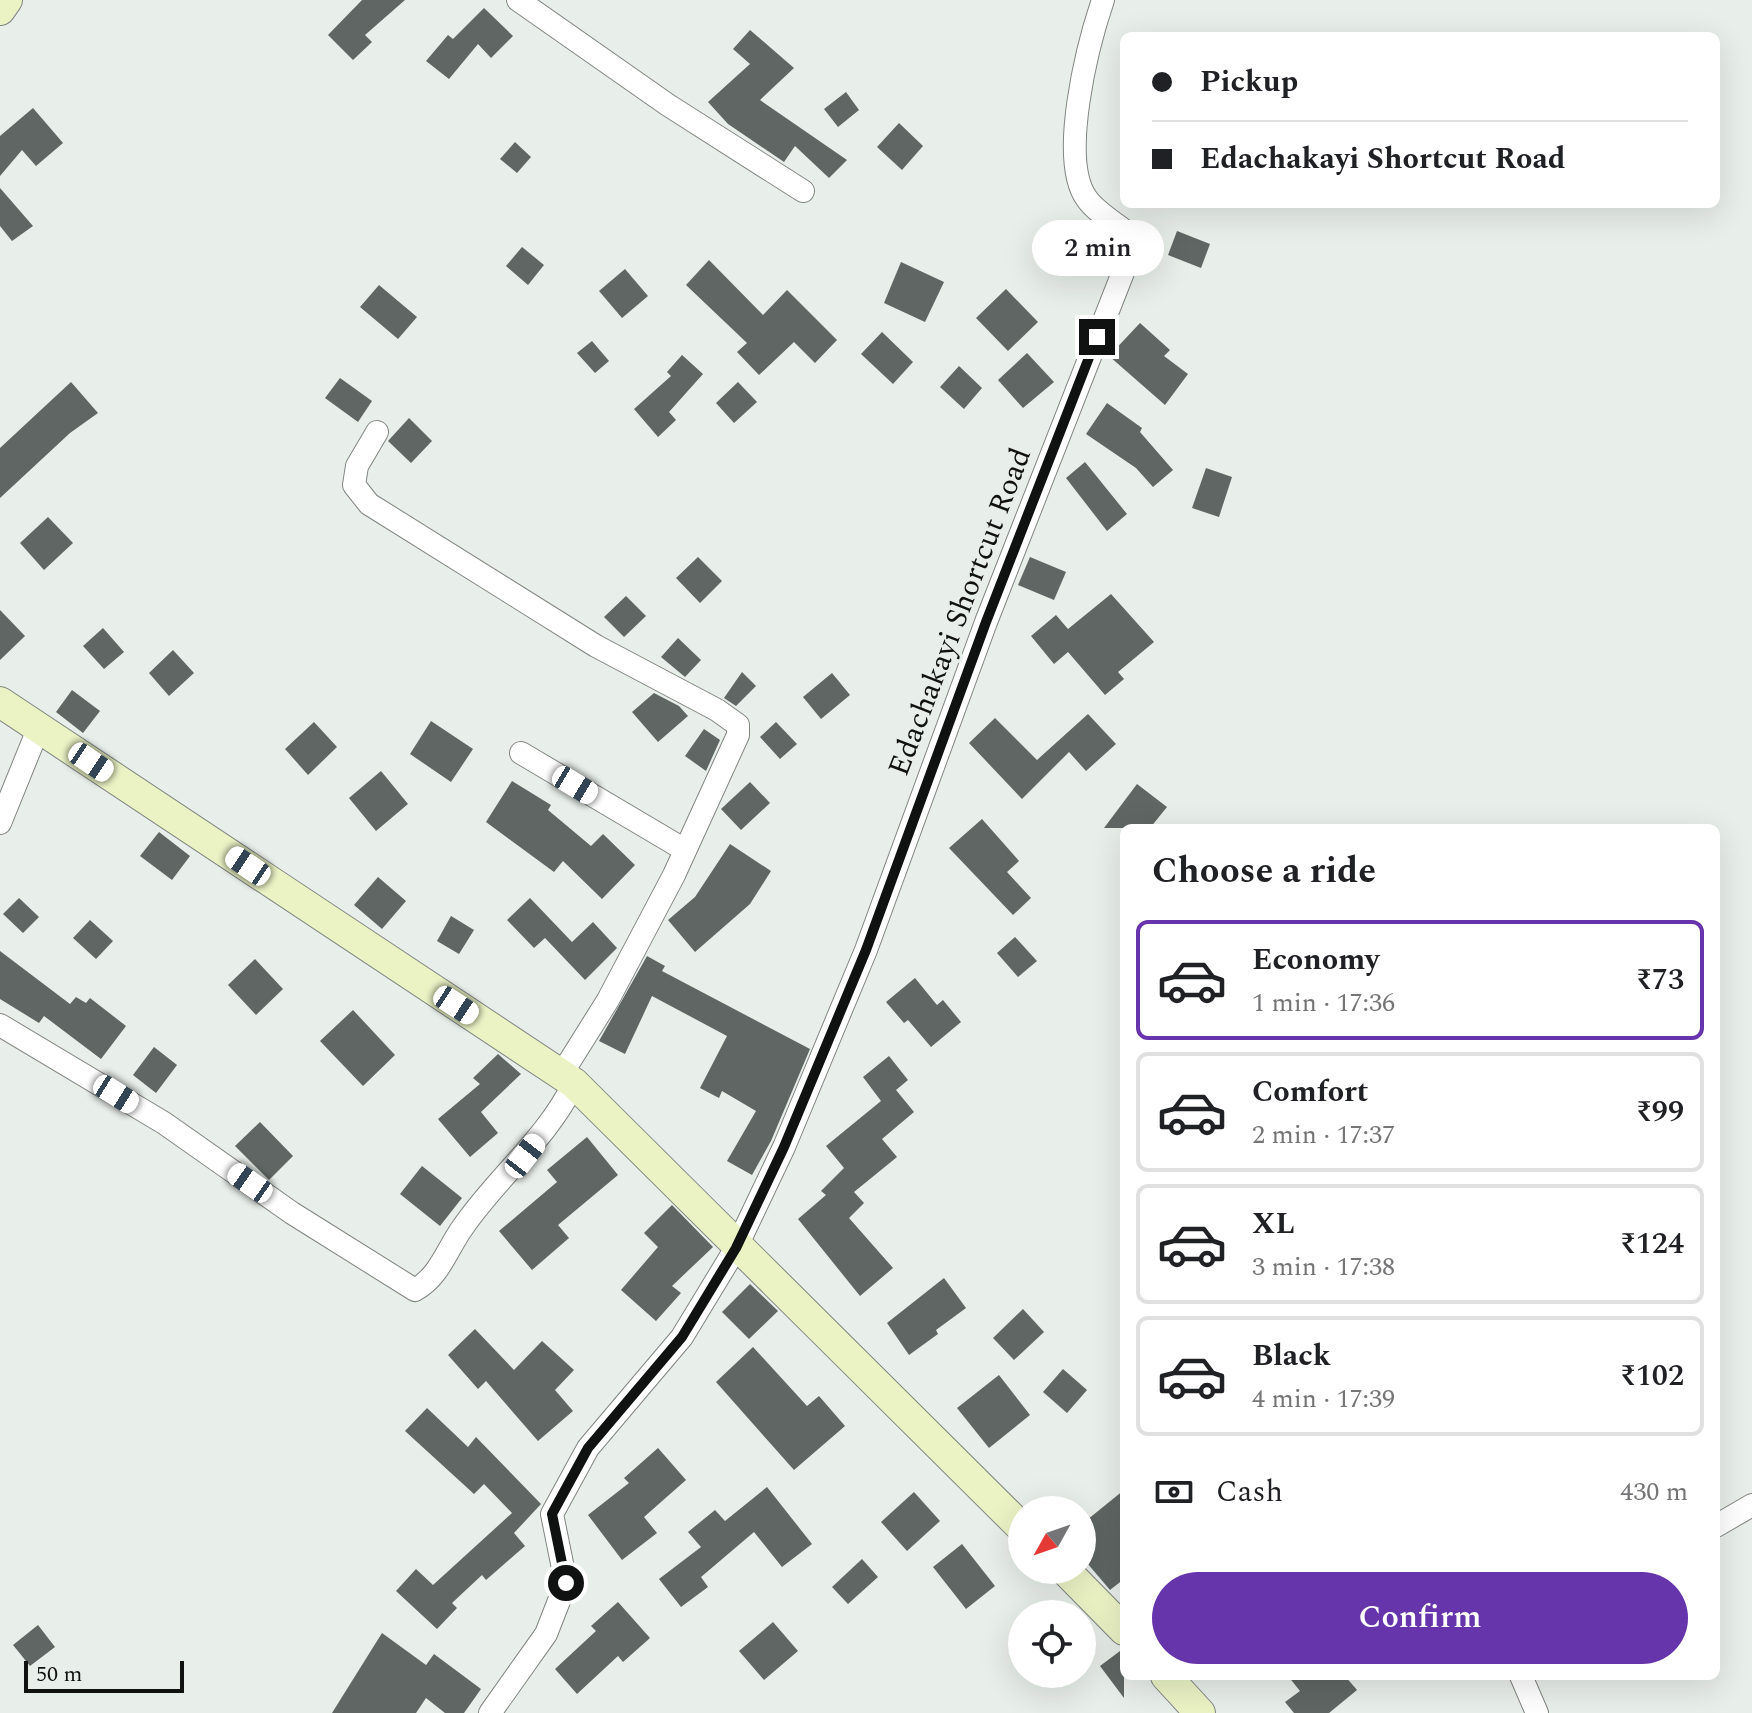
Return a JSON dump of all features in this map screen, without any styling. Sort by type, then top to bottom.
[{"type":"main road","points":[[0,10],[7,0]]},
{"type":"main road","points":[[0,702],[567,1079],[1008,1514]]},
{"type":"main road","points":[[1079,1584],[1120,1626]]},
{"type":"main road","points":[[1170,1680],[1200,1713]]},
{"type":"street","points":[[518,0],[668,105],[803,191]]},
{"type":"street","name":"Edachakayi Shortcut Road","points":[[490,1713],[546,1634],[566,1583],[552,1514],[588,1448],[682,1337],[736,1248],[784,1147],[866,950],[986,622],[1131,252],[1130,235],[1087,199],[1075,170],[1074,131],[1103,0]]},
{"type":"street","points":[[0,1025],[164,1123],[292,1213],[415,1290],[428,1283],[464,1226],[561,1109],[567,1079],[685,850],[738,735],[738,725],[717,710],[596,646],[369,504],[354,485],[357,466],[377,432]]},
{"type":"street","points":[[0,823],[39,727]]},
{"type":"street","points":[[521,753],[685,850]]},
{"type":"street","points":[[1720,1524],[1752,1505]]},
{"type":"street","points":[[1523,1680],[1537,1713]]},
{"type":"building","points":[[362,0],[405,0],[365,35],[372,42],[353,60],[328,35]]},
{"type":"building","points":[[484,8],[513,36],[491,58],[478,44],[449,79],[426,61],[448,35],[453,39]]},
{"type":"building","points":[[750,30],[794,68],[760,100],[847,160],[829,178],[795,146],[784,162],[728,124],[708,102],[750,64],[733,49]]},
{"type":"building","points":[[846,92],[859,110],[838,127],[824,109]]},
{"type":"building","points":[[33,108],[63,143],[36,166],[22,150],[0,176],[0,136]]},
{"type":"building","points":[[899,123],[923,146],[902,170],[877,147]]},
{"type":"building","points":[[515,142],[531,157],[517,173],[500,159]]},
{"type":"building","points":[[0,188],[33,226],[12,241],[0,226]]},
{"type":"building","points":[[1177,231],[1210,244],[1201,268],[1168,255]]},
{"type":"building","points":[[522,247],[544,265],[528,285],[506,266]]},
{"type":"building","points":[[709,260],[763,315],[787,290],[837,340],[815,363],[794,342],[759,375],[737,352],[747,343],[686,285]]},
{"type":"building","points":[[901,262],[944,282],[925,322],[884,303]]},
{"type":"building","points":[[625,269],[648,296],[622,318],[599,291]]},
{"type":"building","points":[[379,285],[417,317],[398,339],[360,307]]},
{"type":"building","points":[[1006,289],[1038,322],[1008,351],[976,318]]},
{"type":"building","points":[[1140,323],[1170,350],[1164,356],[1188,374],[1165,405],[1109,356]]},
{"type":"building","points":[[882,332],[913,362],[893,384],[861,354]]},
{"type":"building","points":[[592,341],[609,361],[595,373],[577,353]]},
{"type":"building","points":[[1027,353],[1054,382],[1023,408],[998,380]]},
{"type":"building","points":[[682,355],[703,374],[669,412],[676,420],[658,437],[634,409],[671,376],[667,372]]},
{"type":"building","points":[[959,366],[982,388],[964,409],[940,387]]},
{"type":"building","points":[[340,378],[372,401],[358,422],[325,398]]},
{"type":"building","points":[[71,382],[98,413],[70,433],[0,498],[0,448]]},
{"type":"building","points":[[738,382],[757,402],[734,423],[716,403]]},
{"type":"building","points":[[1107,403],[1142,428],[1140,432],[1173,470],[1153,487],[1136,468],[1086,434]]},
{"type":"building","points":[[409,418],[432,441],[411,463],[388,441]]},
{"type":"building","points":[[1085,462],[1127,514],[1107,531],[1066,478]]},
{"type":"building","points":[[1206,468],[1232,477],[1219,517],[1192,508]]},
{"type":"building","points":[[48,517],[73,543],[44,570],[20,543]]},
{"type":"building","points":[[698,557],[722,581],[700,603],[676,578]]},
{"type":"building","points":[[1030,557],[1066,572],[1054,600],[1018,585]]},
{"type":"building","points":[[1111,594],[1154,642],[1118,672],[1124,679],[1105,695],[1068,652],[1054,664],[1031,636],[1056,615],[1068,629]]},
{"type":"building","points":[[626,596],[646,616],[624,637],[604,617]]},
{"type":"building","points":[[0,610],[25,636],[0,660]]},
{"type":"building","points":[[103,628],[124,652],[104,669],[83,646]]},
{"type":"building","points":[[678,638],[701,660],[685,677],[661,657]]},
{"type":"building","points":[[173,650],[194,673],[169,696],[149,673]]},
{"type":"building","points":[[742,672],[756,686],[736,706],[724,698]]},
{"type":"building","points":[[832,673],[850,695],[821,719],[803,697]]},
{"type":"building","points":[[72,690],[100,711],[83,733],[56,712]]},
{"type":"building","points":[[654,693],[679,706],[688,716],[658,742],[632,712]]},
{"type":"building","points":[[1088,714],[1116,744],[1086,771],[1069,752],[1022,799],[969,743],[995,718],[1037,760]]},
{"type":"building","points":[[431,721],[473,749],[451,782],[410,754]]},
{"type":"building","points":[[314,722],[337,747],[308,775],[285,749]]},
{"type":"building","points":[[776,722],[797,744],[780,759],[760,737]]},
{"type":"building","points":[[704,729],[720,740],[706,771],[685,756]]},
{"type":"building","points":[[381,771],[408,804],[376,831],[349,798]]},
{"type":"building","points":[[512,781],[551,805],[548,810],[591,846],[603,834],[635,865],[602,899],[563,861],[554,872],[486,822]]},
{"type":"building","points":[[750,782],[770,803],[741,830],[721,809]]},
{"type":"building","points":[[1137,784],[1167,807],[1153,824],[1120,824],[1120,828],[1104,828]]},
{"type":"building","points":[[982,819],[1019,861],[1007,872],[1031,898],[1013,915],[949,848]]},
{"type":"building","points":[[159,832],[190,856],[172,880],[140,856]]},
{"type":"building","points":[[730,844],[771,871],[750,904],[695,952],[668,920],[695,897]]},
{"type":"building","points":[[378,877],[406,901],[382,929],[354,905]]},
{"type":"building","points":[[19,898],[39,917],[23,933],[3,914]]},
{"type":"building","points":[[530,898],[572,942],[593,922],[617,948],[585,980],[545,938],[534,948],[507,920]]},
{"type":"building","points":[[451,916],[474,930],[459,954],[437,941]]},
{"type":"building","points":[[90,920],[113,941],[96,959],[73,938]]},
{"type":"building","points":[[1015,937],[1037,961],[1018,977],[997,953]]},
{"type":"building","points":[[0,951],[70,1004],[76,997],[86,1003],[90,998],[126,1026],[101,1059],[44,1016],[39,1023],[0,999]]},
{"type":"building","points":[[647,956],[665,966],[662,971],[810,1049],[771,1141],[752,1175],[727,1161],[756,1111],[722,1091],[719,1098],[700,1088],[727,1036],[652,996],[625,1054],[599,1041]]},
{"type":"building","points":[[255,959],[283,989],[256,1015],[228,985]]},
{"type":"building","points":[[915,978],[937,1005],[943,1000],[961,1022],[931,1047],[908,1020],[904,1023],[886,1002]]},
{"type":"building","points":[[353,1010],[395,1055],[363,1086],[320,1041]]},
{"type":"building","points":[[154,1047],[177,1065],[156,1093],[133,1075]]},
{"type":"building","points":[[498,1054],[521,1074],[481,1112],[498,1133],[470,1157],[438,1119],[480,1084],[473,1078]]},
{"type":"building","points":[[889,1056],[908,1080],[896,1090],[914,1112],[882,1139],[897,1157],[854,1192],[864,1203],[849,1218],[893,1268],[860,1296],[798,1219],[826,1195],[821,1191],[844,1168],[826,1146],[881,1101],[863,1077]]},
{"type":"building","points":[[260,1122],[293,1156],[269,1180],[235,1146]]},
{"type":"building","points":[[587,1137],[618,1175],[558,1225],[569,1238],[532,1270],[499,1231],[557,1182],[547,1170]]},
{"type":"building","points":[[422,1166],[462,1198],[440,1226],[400,1194]]},
{"type":"building","points":[[672,1205],[713,1247],[672,1286],[681,1293],[656,1321],[621,1290],[658,1247],[644,1233]]},
{"type":"building","points":[[944,1278],[966,1308],[909,1355],[887,1323]]},
{"type":"building","points":[[750,1284],[778,1311],[749,1339],[722,1312]]},
{"type":"building","points":[[1023,1309],[1044,1332],[1014,1360],[993,1338]]},
{"type":"building","points":[[475,1329],[514,1370],[542,1341],[574,1370],[555,1390],[573,1411],[538,1441],[486,1381],[478,1389],[448,1355]]},
{"type":"building","points":[[753,1347],[807,1406],[819,1396],[845,1426],[794,1470],[716,1382]]},
{"type":"building","points":[[1063,1369],[1087,1390],[1067,1413],[1043,1392]]},
{"type":"building","points":[[999,1375],[1030,1415],[989,1448],[957,1408]]},
{"type":"building","points":[[427,1408],[468,1447],[476,1437],[541,1504],[514,1533],[525,1546],[486,1580],[482,1575],[452,1603],[457,1608],[437,1629],[396,1591],[416,1569],[433,1585],[512,1513],[484,1484],[474,1494],[405,1431]]},
{"type":"building","points":[[658,1448],[686,1480],[644,1517],[657,1533],[622,1560],[588,1515],[629,1483],[624,1478]]},
{"type":"building","points":[[767,1487],[812,1544],[782,1567],[754,1532],[701,1577],[708,1587],[681,1607],[659,1579],[701,1547],[688,1532],[715,1510],[725,1521]]},
{"type":"building","points":[[914,1492],[940,1521],[907,1551],[881,1522]]},
{"type":"building","points":[[1120,1493],[1120,1582],[1110,1590],[1096,1574],[1096,1513]]},
{"type":"building","points":[[962,1544],[995,1586],[966,1609],[933,1567]]},
{"type":"building","points":[[862,1559],[878,1577],[848,1604],[832,1587]]},
{"type":"building","points":[[618,1602],[650,1638],[623,1662],[618,1656],[577,1694],[555,1669],[596,1631],[591,1626]]},
{"type":"building","points":[[773,1622],[798,1651],[764,1680],[739,1651]]},
{"type":"building","points":[[38,1625],[55,1647],[30,1666],[13,1645]]},
{"type":"building","points":[[382,1633],[426,1665],[434,1654],[481,1689],[464,1713],[445,1713],[426,1698],[416,1713],[332,1713]]},
{"type":"building","points":[[1120,1651],[1120,1680],[1124,1680],[1124,1698],[1100,1666]]},
{"type":"building","points":[[1291,1680],[1348,1680],[1357,1690],[1329,1713],[1294,1713],[1285,1702],[1300,1691]]},
{"type":"route","points":[[566,1583],[552,1514],[588,1448],[682,1337],[736,1248],[784,1147],[866,950],[986,622],[1097,337]]}]
